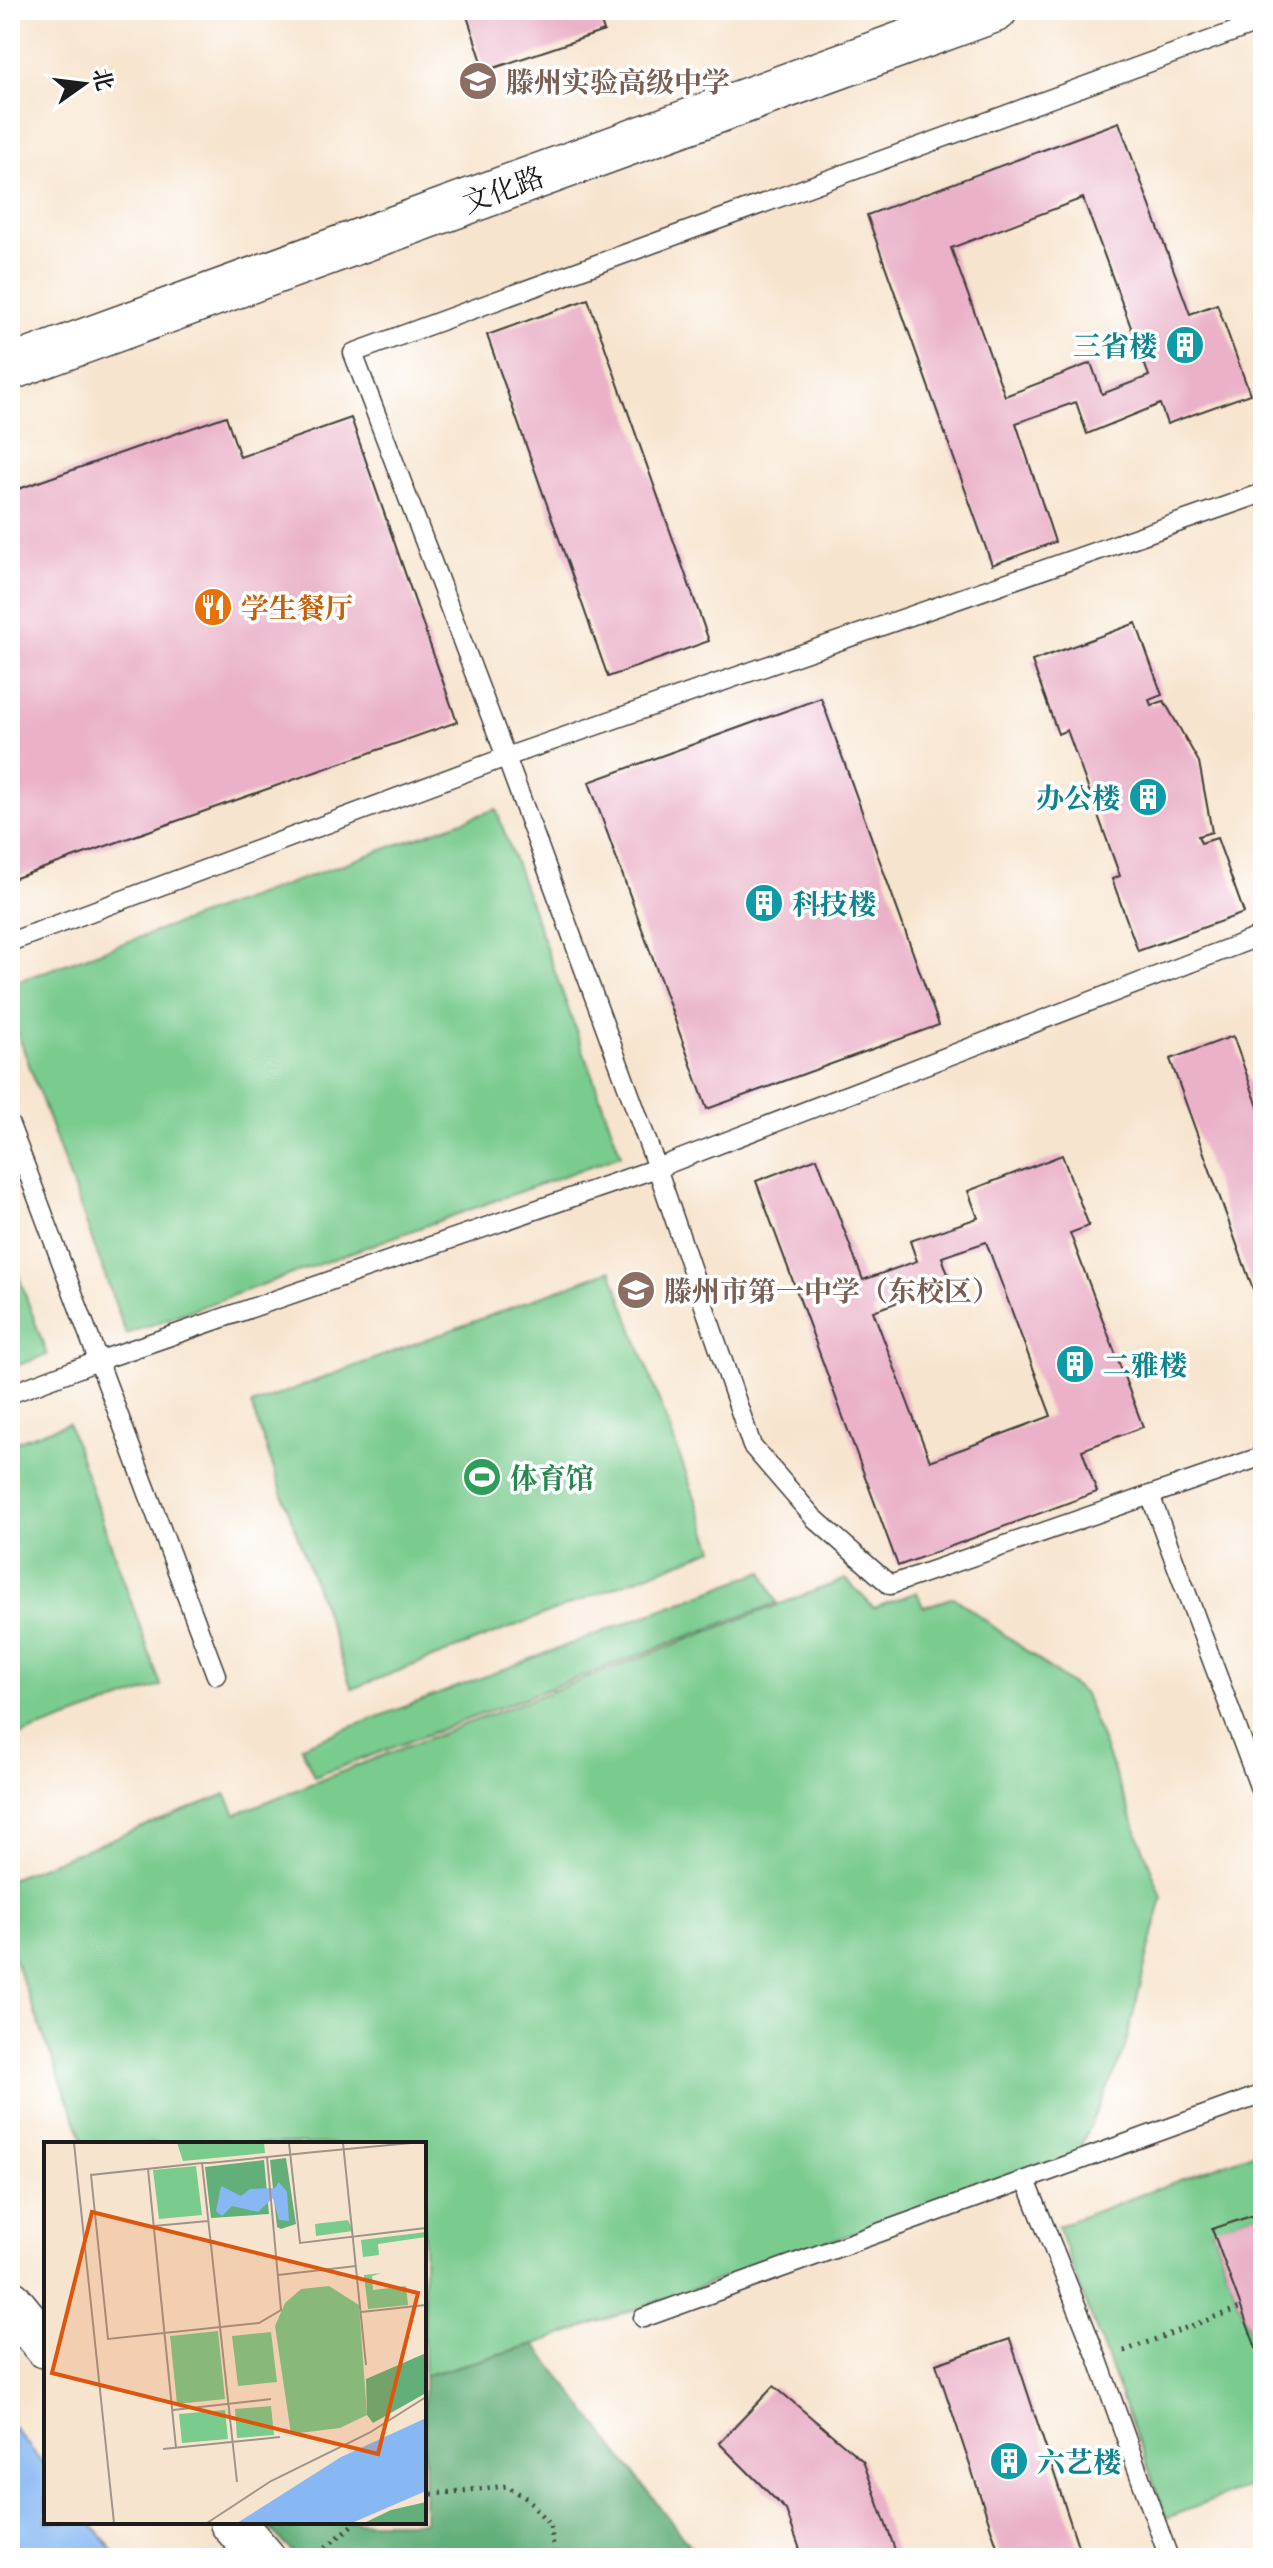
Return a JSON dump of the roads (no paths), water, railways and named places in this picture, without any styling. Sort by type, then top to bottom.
[{"type":"street","name":"文化路","points":[[10,368],[995,10]]},
{"type":"street","points":[[10,2302],[44,2344]]},
{"type":"street","points":[[234,2524],[263,2558]]},
{"type":"lane","points":[[1263,21],[353,353],[657,1168],[752,1446],[814,1518],[890,1585],[1263,1456]]},
{"type":"lane","points":[[10,942],[506,757],[1263,493]]},
{"type":"lane","points":[[10,1394],[657,1168],[1263,935]]},
{"type":"lane","points":[[10,1125],[216,1675]]},
{"type":"lane","points":[[1150,1495],[1263,1797]]},
{"type":"lane","points":[[643,2318],[1263,2094]]},
{"type":"lane","points":[[1026,2180],[1098,2360],[1169,2558]]},
{"type":"water","points":[[10,2423],[44,2465],[44,2524],[92,2524],[119,2558],[10,2558]]},
{"type":"place","name":"滕州实验高级中学","points":[[478,81]]},
{"type":"place","name":"三省楼","points":[[1185,345]]},
{"type":"place","name":"学生餐厅","points":[[213,607]]},
{"type":"place","name":"办公楼","points":[[1148,797]]},
{"type":"place","name":"科技楼","points":[[764,903]]},
{"type":"place","name":"滕州市第一中学（东校区）","points":[[636,1290]]},
{"type":"place","name":"二雅楼","points":[[1075,1364]]},
{"type":"place","name":"体育馆","points":[[482,1477]]},
{"type":"place","name":"六艺楼","points":[[1009,2461]]}]
